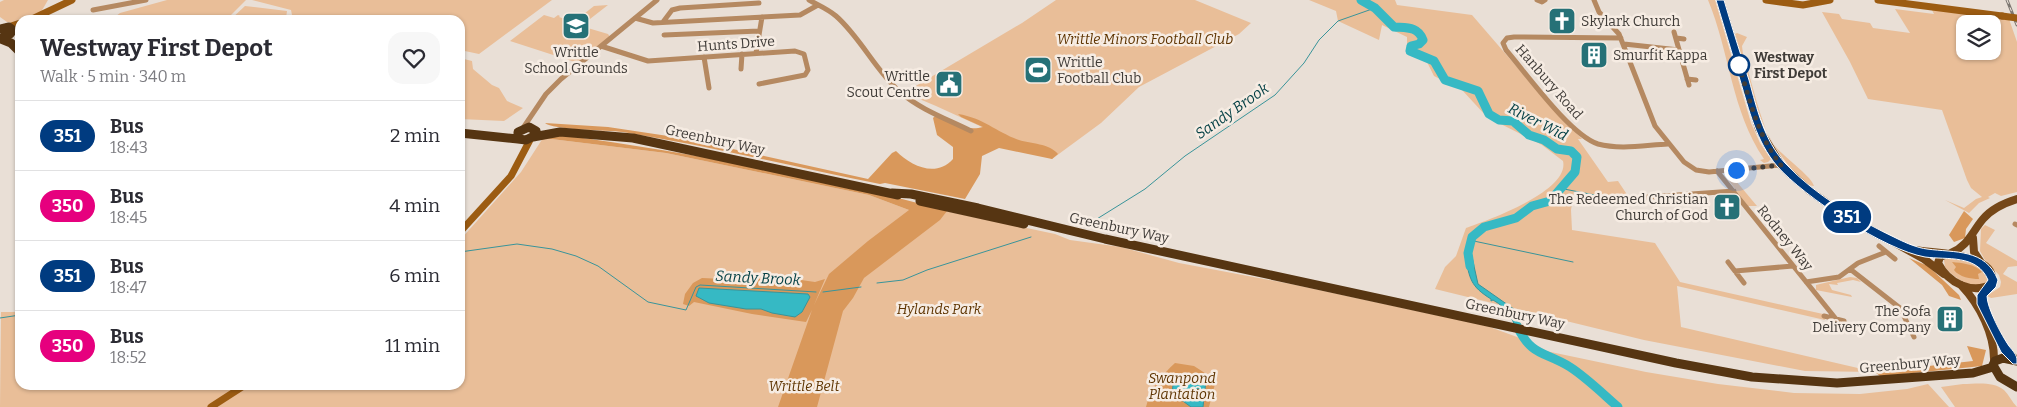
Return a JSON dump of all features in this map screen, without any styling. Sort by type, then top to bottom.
[{"type":"highway","points":[[0,39],[10,30]]},
{"type":"highway","name":"Greenbury Way","points":[[465,133],[498,135],[527,132],[560,132],[601,134],[662,143],[892,193],[962,212],[1044,228],[1056,228],[1702,369],[1778,380],[1854,383],[1950,373],[1973,373],[2015,386]]},
{"type":"highway","name":"Greenbury Way","points":[[1973,373],[2003,358],[2017,361]]},
{"type":"highway","points":[[1993,364],[1998,375],[2015,386]]},
{"type":"main road","points":[[1720,0],[1759,129],[1770,151],[1781,165],[1810,191],[1841,213],[1931,262],[1967,291],[1994,344],[1993,364]]},
{"type":"main road","points":[[1944,274],[1939,267],[1938,261],[1941,256],[1963,248],[1973,238],[1981,220],[1992,210],[2017,199]]},
{"type":"main road","points":[[1973,238],[1974,252],[1993,278],[1992,284],[1981,298],[1982,304],[2005,349],[2017,361]]},
{"type":"main road","points":[[1896,243],[1924,253],[1948,253],[1967,256],[1984,265]]},
{"type":"main road","points":[[1954,281],[1972,288],[1987,288]]},
{"type":"street","points":[[40,15],[72,0]]},
{"type":"street","points":[[93,10],[146,0]]},
{"type":"street","points":[[465,227],[511,176],[525,149],[527,132],[546,94],[561,79],[657,0]]},
{"type":"street","points":[[809,0],[840,20],[901,93],[913,102],[971,131]]},
{"type":"street","points":[[1537,0],[1542,2],[1545,0]]},
{"type":"street","points":[[1594,0],[1599,12],[1618,30],[1655,126],[1668,144],[1689,166],[1703,172],[1781,165]]},
{"type":"street","points":[[1766,0],[1810,4],[1830,0]]},
{"type":"street","points":[[1878,0],[1915,2],[2017,18]]},
{"type":"street","points":[[663,22],[672,10],[680,8],[759,3]]},
{"type":"street","points":[[635,18],[653,23],[762,17],[803,14],[818,5]]},
{"type":"street","points":[[756,53],[762,17]]},
{"type":"street","points":[[664,35],[759,31]]},
{"type":"street","points":[[1674,32],[1689,85]]},
{"type":"street","name":"Hanbury Road","points":[[1621,38],[1510,37],[1505,40],[1504,46],[1584,137],[1596,143],[1608,145],[1668,144]]},
{"type":"street","points":[[1676,38],[1684,39]]},
{"type":"street","points":[[1624,44],[1679,50]]},
{"type":"street","name":"Hunts Drive","points":[[601,46],[648,61],[756,53],[803,52],[808,70],[805,75],[759,84]]},
{"type":"street","points":[[741,69],[742,54]]},
{"type":"street","points":[[704,57],[708,88]]},
{"type":"street","points":[[1687,79],[1696,80]]},
{"type":"street","name":"Rodney Way","points":[[1717,171],[1836,319]]},
{"type":"street","points":[[1635,198],[1649,200],[1734,192]]},
{"type":"street","points":[[1879,246],[1895,259]]},
{"type":"street","points":[[1806,282],[1839,277],[1858,263],[1886,252]]},
{"type":"street","points":[[1728,262],[1744,283]]},
{"type":"street","points":[[1735,271],[1793,266]]},
{"type":"street","points":[[1850,269],[1900,308],[1914,337]]},
{"type":"street","points":[[1824,316],[1844,321]]},
{"type":"street","points":[[211,407],[237,390]]},
{"type":"green space","points":[[4,0],[48,0],[41,12],[32,15],[15,15],[15,21],[12,22],[7,22],[0,17],[0,2]]},
{"type":"green space","points":[[167,0],[246,0],[231,15],[117,15]]},
{"type":"green space","points":[[252,0],[552,0],[479,54],[465,51],[465,15],[292,15],[291,10]]},
{"type":"green space","name":"Writtle Minors Football Club","points":[[1056,0],[1195,0],[1251,23],[1239,34],[1139,87],[1101,123],[1052,159],[936,106],[917,98],[914,100],[904,93],[1022,23]]},
{"type":"green space","points":[[1309,0],[1395,0],[1397,5],[1472,15],[1582,139],[1578,139],[1608,182],[1618,181],[1630,199],[1616,200],[1574,191],[1571,210],[1572,230],[1655,243],[1680,282],[1823,314],[1825,320],[1677,286],[1681,327],[1875,372],[1805,371],[1644,340],[1435,289],[1445,267],[1456,256],[1466,228],[1508,211],[1541,193],[1554,183],[1562,172],[1563,161],[1542,145],[1487,117],[1462,90],[1434,76],[1427,62],[1407,52],[1407,37],[1382,25],[1379,40],[1338,21],[1336,11]]},
{"type":"green space","points":[[1708,0],[1715,0],[1751,123],[1760,143],[1771,159],[1768,162],[1764,163],[1760,160],[1764,159],[1744,121]]},
{"type":"green space","points":[[608,5],[581,26],[608,34],[610,37],[578,63],[510,41],[544,15],[554,18],[558,15],[571,21],[577,16],[580,17],[594,6]]},
{"type":"green space","points":[[245,6],[287,11],[286,15],[235,15]]},
{"type":"green space","points":[[1931,8],[1981,15],[1956,15],[1956,60],[2001,60],[2001,18],[2009,19],[2017,42],[2017,192],[2001,196],[1995,193],[1988,197],[1990,198],[1979,203],[1969,213],[1945,200],[1964,208],[1982,197],[1971,188],[1967,180],[1942,110],[1868,99],[1822,12],[1839,14],[1842,19],[1870,23],[1873,28],[1910,33],[1895,9],[1934,14]]},
{"type":"green space","points":[[1735,34],[1747,37],[1742,46],[1743,54],[1767,131],[1751,91]]},
{"type":"green space","points":[[465,59],[472,61],[473,69],[492,85],[499,88],[507,101],[523,108],[504,121],[465,119]]},
{"type":"green space","points":[[937,114],[965,127],[983,127],[958,114],[967,116],[1019,140],[1050,148],[1058,154],[1052,159],[999,148],[982,156],[980,174],[965,199],[885,183],[880,184],[623,132],[558,127],[545,123],[608,127],[688,139],[868,179],[896,151],[916,165],[931,169],[946,165],[953,159],[953,147],[937,135],[933,118]]},
{"type":"green space","name":"Writtle Belt","points":[[562,135],[804,176],[947,211],[940,220],[864,278],[843,311],[817,407],[778,407],[812,310],[806,322],[752,314],[694,302],[689,306],[683,304],[685,294],[693,283],[702,278],[747,280],[773,278],[789,282],[801,280],[815,282],[825,279],[814,305],[829,274],[909,210],[869,195],[666,153],[543,138]]},
{"type":"green space","points":[[543,138],[666,153],[869,195],[909,210],[936,209],[1055,234],[1070,240],[1121,247],[1179,263],[1291,284],[1487,326],[1531,342],[1546,351],[1646,372],[1718,384],[1794,393],[1860,394],[1907,389],[1928,384],[1949,407],[0,407],[1,312],[15,312],[15,390],[465,390],[465,234],[521,172]]},
{"type":"green space","points":[[1774,144],[1807,176],[1814,186],[1808,184],[1799,176],[1785,161]]},
{"type":"green space","points":[[1732,172],[1731,175],[1757,206],[1748,206],[1726,177],[1726,174]]},
{"type":"green space","points":[[1964,211],[1973,219],[1966,229],[1965,238],[1954,242],[1949,235]]},
{"type":"green space","points":[[1985,225],[1995,230],[1986,243],[2017,261],[2017,266],[2008,267],[2003,274],[2017,282],[2017,294],[1991,298],[1987,296],[2000,287],[2001,282],[1999,275],[1985,260],[1980,251],[1981,229]]},
{"type":"green space","points":[[1949,257],[1976,262],[1987,272],[1988,282],[1976,285],[1970,284],[1954,276],[1945,267],[1944,260]]},
{"type":"green space","points":[[1909,258],[1928,266],[1959,295],[1961,300],[1949,296],[1942,285]]},
{"type":"green space","points":[[1952,262],[1976,267],[1982,272],[1978,274],[1979,279],[1962,276],[1954,270],[1956,267]]},
{"type":"green space","points":[[1850,277],[1857,278],[1861,282],[1853,280],[1837,283],[1838,285],[1829,284],[1832,290],[1851,295],[1852,297],[1816,290],[1816,285]]},
{"type":"green space","points":[[1967,346],[1986,350],[1982,366],[1880,376],[1875,372],[1973,361]]},
{"type":"green space","name":"Swanpond Plantation","points":[[1175,363],[1194,366],[1214,379],[1215,384],[1209,407],[1146,407],[1150,394],[1157,383]]},
{"type":"green space","points":[[1984,384],[2000,387],[2017,407],[1955,407],[1941,387]]},
{"type":"water","points":[[1465,256],[1472,257],[1478,284],[1518,312],[1516,314],[1526,337],[1519,336],[1512,320],[1503,307],[1493,300],[1491,301],[1475,286],[1470,276]]},
{"type":"water","points":[[699,288],[808,294],[810,297],[802,312],[795,317],[761,309],[746,309],[709,303],[696,296]]},
{"type":"water","points":[[1189,376],[1206,380],[1203,407],[1191,407],[1172,393],[1173,385]]},
{"type":"waterway","name":"River Wid","points":[[1361,0],[1375,8],[1394,27],[1407,28],[1418,32],[1423,40],[1419,44],[1411,46],[1410,51],[1434,61],[1445,80],[1478,91],[1489,114],[1499,120],[1513,121],[1529,135],[1544,140],[1557,149],[1571,151],[1577,157],[1575,172],[1550,201],[1532,206],[1516,218],[1484,227],[1472,237],[1468,253],[1470,266]]},
{"type":"waterway","name":"Sandy Brook","points":[[1092,222],[1145,189],[1185,156],[1275,95],[1304,63],[1319,40],[1338,21],[1375,8]]},
{"type":"waterway","points":[[1559,188],[1615,199],[1630,198]]},
{"type":"waterway","name":"Sandy Brook","points":[[877,283],[903,280],[927,270],[1031,237]]},
{"type":"waterway","points":[[1469,240],[1573,262]]},
{"type":"waterway","name":"Sandy Brook","points":[[465,251],[517,244],[552,249],[576,256],[598,266],[648,302],[686,310],[696,287],[700,285],[816,292]]},
{"type":"waterway","name":"Sandy Brook","points":[[823,292],[861,287]]},
{"type":"waterway","name":"Sandy Brook","points":[[0,318],[15,316]]},
{"type":"waterway","name":"River Wid","points":[[1517,326],[1528,343],[1534,348],[1576,371],[1618,407]]},
{"type":"railway","points":[[2007,0],[2017,25]]},
{"type":"bus line","name":"351","points":[[1720,0],[1759,129],[1770,151],[1781,165],[1801,184],[1841,213],[1896,243],[1924,253],[1962,255],[1984,265],[1990,272],[1993,280],[1992,284],[1982,295],[1982,304],[2005,349],[2017,360]]},
{"type":"place","name":"Skylark Church","points":[[1562,21]]},
{"type":"place","name":"Writtle School Grounds","points":[[576,26]]},
{"type":"place","name":"Smurfit Kappa","points":[[1594,55]]},
{"type":"place","name":"Westway First Depot","points":[[1739,65]]},
{"type":"place","name":"Writtle Football Club","points":[[1038,70]]},
{"type":"place","name":"Writtle Scout Centre","points":[[949,84]]},
{"type":"place","name":"The Redeemed Christian Church of God","points":[[1727,207]]},
{"type":"place","name":"The Sofa Delivery Company","points":[[1950,319]]},
{"type":"route","points":[[1736,170],[1781,165],[1763,139],[1738,61],[1739,65]]},
{"type":"park label","name":"Hylands Park","points":[[939,309]]}]
